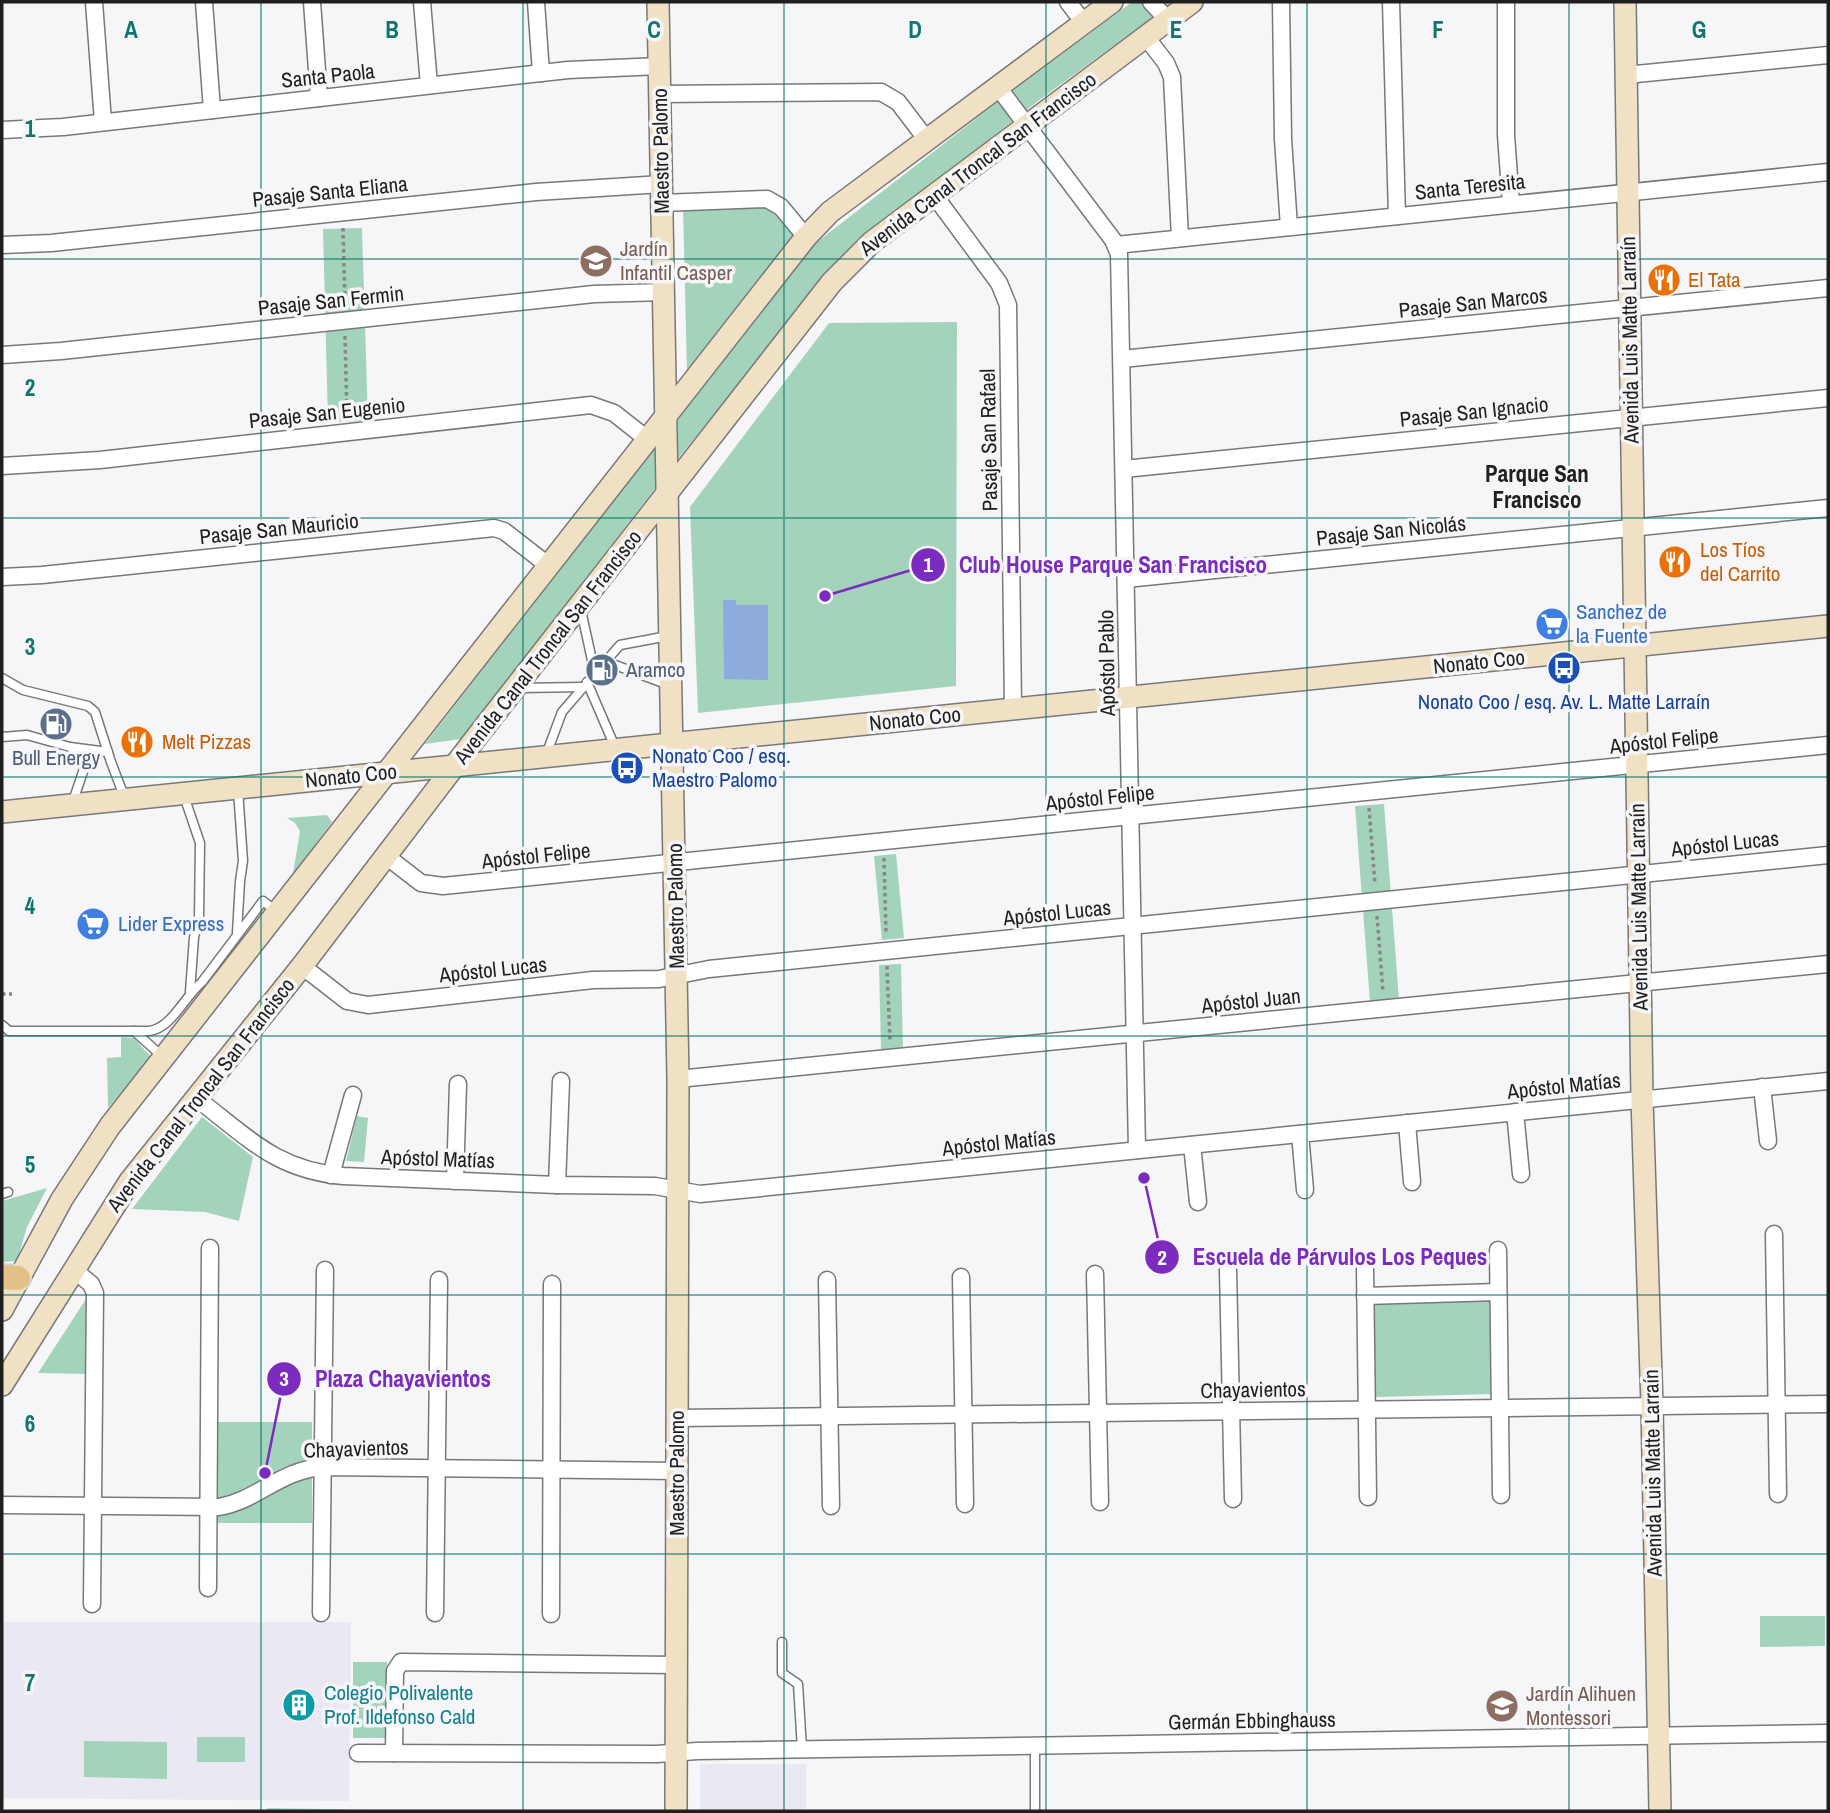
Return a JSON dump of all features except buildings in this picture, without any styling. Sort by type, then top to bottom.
[{"type":"street","points":[[94,2],[103,122]]},
{"type":"street","points":[[204,2],[212,110]]},
{"type":"street","points":[[312,2],[319,98]]},
{"type":"street","points":[[422,2],[429,86]]},
{"type":"street","points":[[536,2],[541,73]]},
{"type":"street","name":"Maestro Palomo","points":[[658,2],[677,975],[676,1811]]},
{"type":"street","points":[[1068,2],[1084,23]]},
{"type":"street","points":[[2,1310],[10,1278],[39,1238],[85,1162],[164,1058],[271,907],[389,772],[806,237],[830,212],[1112,2]]},
{"type":"street","points":[[1152,2],[1168,20]]},
{"type":"street","name":"Avenida Canal Troncal San Francisco","points":[[2,1385],[130,1181],[302,966],[454,766],[852,260],[872,242],[1192,2]]},
{"type":"street","points":[[1281,2],[1283,139],[1289,227]]},
{"type":"street","points":[[1391,2],[1397,216]]},
{"type":"street","points":[[1506,2],[1506,135],[1511,204]]},
{"type":"street","name":"Avenida Luis Matte Larraín","points":[[1625,2],[1642,1099],[1652,1406],[1660,1811]]},
{"type":"street","points":[[1146,37],[1166,63],[1172,78],[1180,238]]},
{"type":"street","points":[[1626,75],[1828,55]]},
{"type":"street","name":"Santa Paola","points":[[2,130],[30,130],[601,67],[660,66]]},
{"type":"street","name":"Apóstol Pablo","points":[[999,87],[1116,245],[1120,264],[1138,1150]]},
{"type":"street","points":[[660,94],[881,92],[898,102],[927,140]]},
{"type":"street","name":"Santa Teresita","points":[[1116,245],[1828,172]]},
{"type":"street","name":"Pasaje Santa Eliana","points":[[2,245],[51,243],[536,192],[767,199],[781,206],[806,237]]},
{"type":"street","name":"Pasaje San Rafael","points":[[934,195],[999,283],[1008,305],[1013,709]]},
{"type":"street","name":"Pasaje San Marcos","points":[[1122,359],[1828,288]]},
{"type":"street","name":"Pasaje San Fermin","points":[[2,355],[594,294],[664,292]]},
{"type":"street","name":"Pasaje San Ignacio","points":[[1124,469],[1828,398]]},
{"type":"street","name":"Pasaje San Eugenio","points":[[2,466],[100,460],[591,405],[614,413],[647,439]]},
{"type":"street","name":"Pasaje San Nicolás","points":[[1126,579],[1828,508]]},
{"type":"street","name":"Pasaje San Mauricio","points":[[2,577],[494,528],[504,531],[549,566]]},
{"type":"street","name":"Nonato Coo","points":[[2,812],[1828,626]]},
{"type":"street","name":"Apóstol Felipe","points":[[386,856],[421,883],[436,887],[1828,745]]},
{"type":"street","name":"Apóstol Lucas","points":[[302,966],[340,997],[361,1005],[593,981],[659,979],[709,969],[1828,855]]},
{"type":"street","name":"Apóstol Juan","points":[[678,1079],[1828,964]]},
{"type":"street","points":[[557,1185],[561,1081]]},
{"type":"street","name":"Apóstol Matías","points":[[196,1098],[275,1158],[331,1175],[557,1185],[655,1185],[710,1194],[1828,1081]]},
{"type":"street","points":[[455,1181],[458,1084]]},
{"type":"street","points":[[1762,1087],[1768,1141]]},
{"type":"street","points":[[331,1175],[353,1095]]},
{"type":"street","points":[[1515,1112],[1521,1174]]},
{"type":"street","points":[[1406,1123],[1412,1182]]},
{"type":"street","points":[[1300,1134],[1305,1190]]},
{"type":"street","points":[[1192,1145],[1198,1202]]},
{"type":"street","points":[[1774,1234],[1778,1494]]},
{"type":"street","points":[[208,1588],[209,1248]]},
{"type":"street","points":[[1498,1250],[1501,1494]]},
{"type":"street","points":[[1365,1267],[1368,1497]]},
{"type":"street","points":[[74,1270],[91,1284],[95,1293],[92,1604]]},
{"type":"street","points":[[321,1613],[325,1270]]},
{"type":"street","points":[[1228,1270],[1233,1499]]},
{"type":"street","points":[[1095,1273],[1100,1502]]},
{"type":"street","points":[[961,1277],[965,1504]]},
{"type":"street","points":[[435,1613],[439,1280]]},
{"type":"street","points":[[827,1280],[831,1506]]},
{"type":"street","points":[[551,1614],[552,1284]]},
{"type":"street","points":[[1366,1296],[1498,1292]]},
{"type":"street","name":"Chayavientos","points":[[678,1418],[1828,1404]]},
{"type":"street","name":"Chayavientos","points":[[2,1505],[209,1507],[237,1503],[289,1474],[323,1467],[677,1471]]},
{"type":"street","points":[[394,1753],[395,1671],[401,1662],[677,1665]]},
{"type":"street","name":"Germán Ebbinghauss","points":[[358,1753],[677,1752],[1828,1733]]},
{"type":"lane","points":[[580,605],[595,674]]},
{"type":"lane","points":[[545,756],[562,712],[620,645],[671,635]]},
{"type":"lane","points":[[595,674],[615,666],[672,686]]},
{"type":"lane","points":[[2,678],[23,690],[88,706],[95,712],[125,799]]},
{"type":"lane","points":[[514,689],[585,685]]},
{"type":"lane","points":[[585,685],[617,750]]},
{"type":"lane","points":[[2,737],[27,735],[107,752]]},
{"type":"lane","points":[[72,804],[88,750]]},
{"type":"lane","points":[[237,933],[243,861],[238,788]]},
{"type":"lane","points":[[183,793],[200,843],[199,918],[194,937],[190,992]]},
{"type":"lane","points":[[149,1042],[190,992],[202,982],[237,933],[271,907]]},
{"type":"lane","points":[[5,1028],[134,1031],[163,1027]]},
{"type":"lane","points":[[134,1031],[164,1058]]},
{"type":"lane","points":[[782,1643],[782,1673],[798,1684],[802,1749]]},
{"type":"lane","points":[[1035,1746],[1035,1811]]},
{"type":"path","points":[[2,994],[12,994]]},
{"type":"shaded area","points":[[2,1622],[351,1622],[349,1801],[2,1798]]},
{"type":"shaded area","points":[[700,1764],[806,1764],[806,1811],[700,1811]]},
{"type":"green space","points":[[1132,2],[1173,2],[858,239],[684,451],[461,739],[425,744],[808,249]]},
{"type":"green space","points":[[764,204],[778,213],[797,235],[687,373],[683,206]]},
{"type":"green space","points":[[362,228],[368,421],[328,422],[323,229]]},
{"type":"green space","points":[[957,322],[956,686],[698,713],[690,507],[829,323]]},
{"type":"green space","points":[[1384,804],[1399,1000],[1370,1002],[1355,806]]},
{"type":"green space","points":[[327,815],[332,822],[293,874],[300,831],[295,823],[287,818]]},
{"type":"green space","points":[[896,854],[904,938],[882,940],[874,856]]},
{"type":"green space","points":[[901,964],[903,1049],[881,1049],[879,965]]},
{"type":"green space","points":[[121,1037],[134,1038],[151,1057],[108,1108],[107,1058],[121,1057]]},
{"type":"green space","points":[[357,1116],[368,1118],[364,1162],[346,1161]]},
{"type":"green space","points":[[202,1117],[253,1157],[239,1221],[205,1212],[132,1209]]},
{"type":"green space","points":[[47,1188],[27,1227],[17,1261],[2,1262],[2,1201]]},
{"type":"green space","points":[[88,1296],[87,1374],[38,1373]]},
{"type":"green space","points":[[1490,1297],[1493,1394],[1375,1397],[1372,1300]]},
{"type":"green space","points":[[217,1422],[312,1422],[312,1523],[217,1523]]},
{"type":"green space","points":[[1760,1616],[1825,1616],[1825,1646],[1760,1647]]},
{"type":"green space","points":[[353,1662],[387,1662],[386,1738],[353,1738]]},
{"type":"green space","points":[[197,1737],[245,1737],[245,1762],[197,1762]]},
{"type":"green space","points":[[84,1741],[167,1742],[167,1779],[84,1777]]},
{"type":"green space","points":[[267,1808],[374,1810],[374,1811],[267,1811]]},
{"type":"water","points":[[723,600],[736,600],[736,605],[768,605],[768,680],[724,679]]},
{"type":"place","name":"Jardín Infantil Casper","points":[[596,261]]},
{"type":"place","name":"El Tata","points":[[1664,280]]},
{"type":"place","name":"Los Tíos del Carrito","points":[[1675,562]]},
{"type":"place","name":"Club House Parque San Francisco","points":[[825,596]]},
{"type":"place","name":"Sanchez de la Fuente","points":[[1552,624]]},
{"type":"place","name":"Nonato Coo / esq. Av. L. Matte Larraín","points":[[1564,668]]},
{"type":"place","name":"Aramco","points":[[602,670]]},
{"type":"place","name":"Bull Energy","points":[[56,724]]},
{"type":"place","name":"Melt Pizzas","points":[[137,742]]},
{"type":"place","name":"Nonato Coo / esq. Maestro Palomo","points":[[627,768]]},
{"type":"place","name":"Lider Express","points":[[93,924]]},
{"type":"place","name":"Escuela de Párvulos Los Peques","points":[[1144,1178]]},
{"type":"place","name":"Plaza Chayavientos","points":[[265,1473]]},
{"type":"place","name":"Colegio Polivalente Prof. Ildefonso Cald","points":[[299,1705]]},
{"type":"place","name":"Jardín Alihuen Montessori","points":[[1502,1706]]},
{"type":"district","name":"Parque San Francisco","points":[[1537,487]]}]
